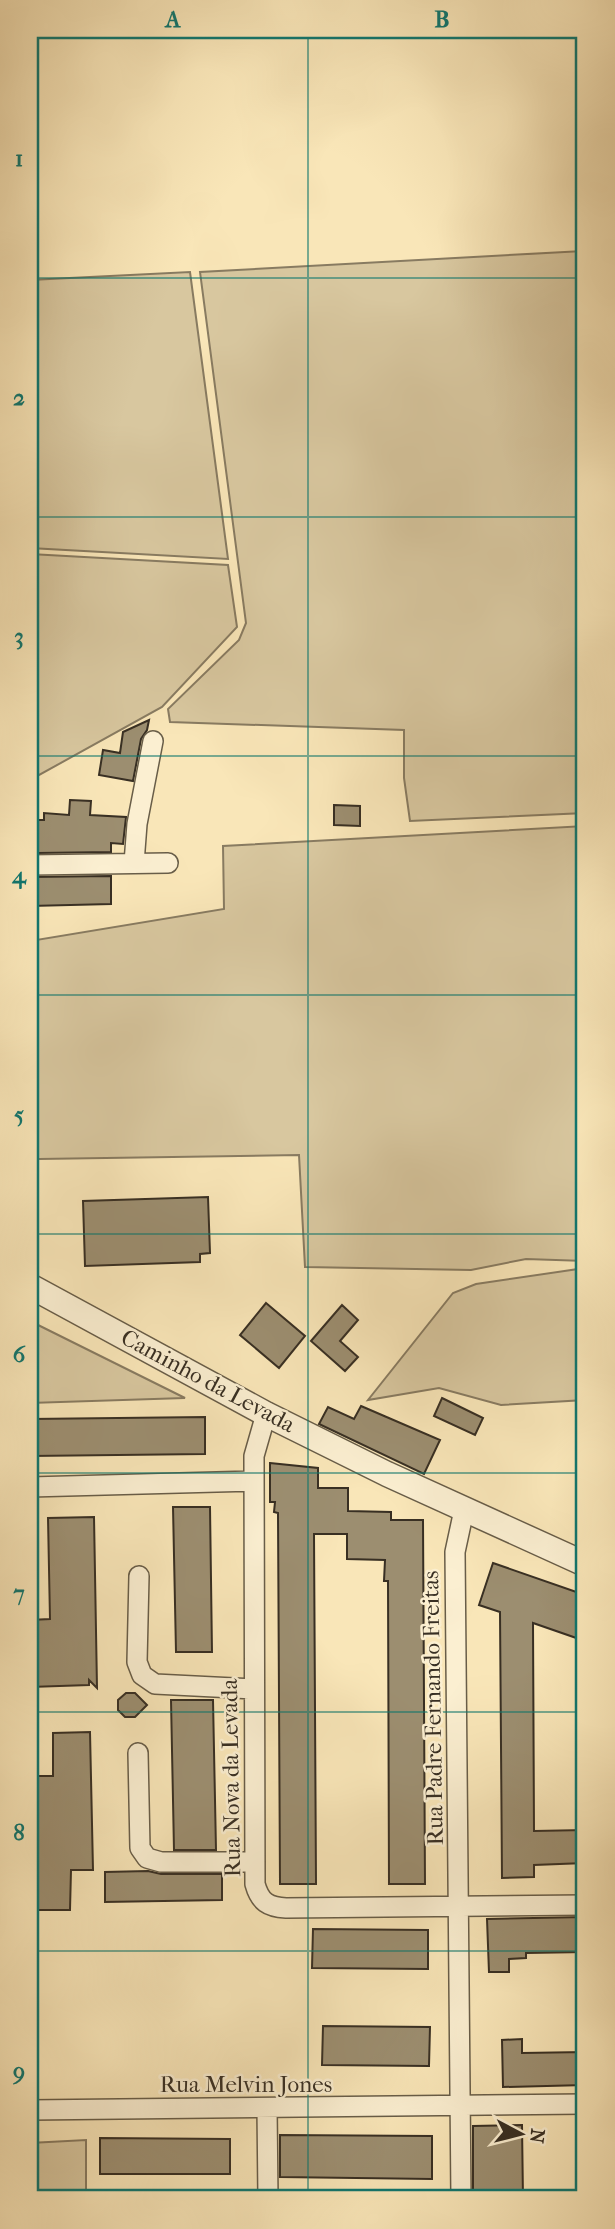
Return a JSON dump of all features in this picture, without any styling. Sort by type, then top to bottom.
[{"type":"street","points":[[134,863],[137,824],[153,741]]},
{"type":"street","points":[[30,865],[168,863]]},
{"type":"street","name":"Caminho da Levada","points":[[30,1286],[266,1414],[387,1474],[585,1564]]},
{"type":"street","name":"Rua Nova da Levada","points":[[266,1414],[254,1456],[255,1862],[259,1897],[271,1907],[585,1905]]},
{"type":"street","points":[[30,1487],[254,1481]]},
{"type":"street","name":"Rua Padre Fernando Freitas","points":[[461,2199],[455,1552],[464,1510]]},
{"type":"street","points":[[139,1576],[137,1662],[142,1675],[155,1684],[254,1689]]},
{"type":"street","points":[[138,1753],[139,1848],[147,1858],[161,1862],[255,1862]]},
{"type":"street","name":"Rua Melvin Jones","points":[[30,2110],[585,2104]]},
{"type":"street","points":[[267,2108],[268,2199]]},
{"type":"shaded area","points":[[583,251],[585,813],[410,821],[404,778],[404,730],[170,722],[168,709],[239,640],[246,623],[200,272]]},
{"type":"shaded area","points":[[190,272],[228,559],[30,548],[30,280]]},
{"type":"shaded area","points":[[30,554],[228,565],[237,627],[162,707],[30,780]]},
{"type":"shaded area","points":[[585,826],[585,1261],[526,1259],[471,1270],[305,1267],[299,1155],[39,1159],[30,1154],[30,941],[224,909],[223,846]]},
{"type":"shaded area","points":[[585,1268],[585,1400],[501,1405],[439,1388],[368,1400],[453,1293],[476,1284]]},
{"type":"shaded area","points":[[30,1321],[185,1398],[30,1403]]},
{"type":"shaded area","points":[[86,2140],[86,2199],[30,2199],[30,2143]]},
{"type":"building","points":[[149,720],[141,739],[133,781],[99,775],[103,750],[120,753],[123,732]]},
{"type":"building","points":[[70,800],[91,801],[90,815],[126,817],[123,844],[111,843],[111,852],[38,853],[38,843],[30,842],[30,820],[44,820],[44,813],[69,815]]},
{"type":"building","points":[[334,805],[360,806],[360,826],[334,825]]},
{"type":"building","points":[[111,876],[111,904],[30,906],[30,877]]},
{"type":"building","points":[[208,1197],[210,1253],[200,1254],[200,1262],[85,1266],[83,1201]]},
{"type":"building","points":[[266,1303],[305,1336],[279,1368],[240,1335]]},
{"type":"building","points":[[342,1305],[358,1320],[340,1341],[358,1357],[345,1371],[311,1341]]},
{"type":"building","points":[[442,1398],[483,1418],[475,1435],[434,1416]]},
{"type":"building","points":[[361,1406],[440,1440],[424,1474],[319,1424],[328,1407],[354,1419]]},
{"type":"building","points":[[205,1417],[205,1454],[30,1456],[30,1419]]},
{"type":"building","points":[[270,1463],[318,1468],[318,1488],[348,1488],[348,1511],[391,1512],[391,1520],[423,1520],[425,1884],[389,1884],[388,1581],[384,1581],[385,1560],[347,1559],[347,1534],[314,1534],[316,1884],[280,1884],[278,1513],[274,1512],[275,1502],[270,1502]]},
{"type":"building","points":[[173,1507],[210,1507],[212,1652],[176,1652]]},
{"type":"building","points":[[94,1517],[97,1688],[89,1680],[89,1685],[30,1687],[30,1620],[50,1619],[48,1518]]},
{"type":"building","points":[[493,1563],[585,1595],[585,1641],[533,1623],[534,1831],[585,1830],[585,1863],[534,1865],[534,1877],[502,1878],[500,1612],[479,1605]]},
{"type":"building","points":[[126,1693],[135,1693],[147,1705],[135,1717],[125,1717],[118,1710],[118,1700]]},
{"type":"building","points":[[171,1700],[213,1700],[216,1850],[174,1850]]},
{"type":"building","points":[[90,1732],[93,1870],[71,1870],[70,1910],[30,1910],[30,1776],[53,1776],[53,1733]]},
{"type":"building","points":[[148,1871],[161,1874],[222,1874],[222,1900],[105,1902],[105,1872]]},
{"type":"building","points":[[585,1917],[585,1952],[526,1953],[526,1958],[509,1959],[509,1972],[489,1972],[487,1919]]},
{"type":"building","points":[[313,1929],[428,1930],[428,1969],[312,1968]]},
{"type":"building","points":[[323,2026],[430,2027],[429,2066],[322,2065]]},
{"type":"building","points":[[522,2039],[522,2053],[585,2052],[585,2085],[503,2087],[502,2040]]},
{"type":"building","points":[[522,2125],[523,2199],[473,2199],[473,2126]]},
{"type":"building","points":[[280,2135],[432,2136],[432,2179],[280,2177]]},
{"type":"building","points":[[100,2138],[230,2139],[230,2174],[100,2174]]}]
